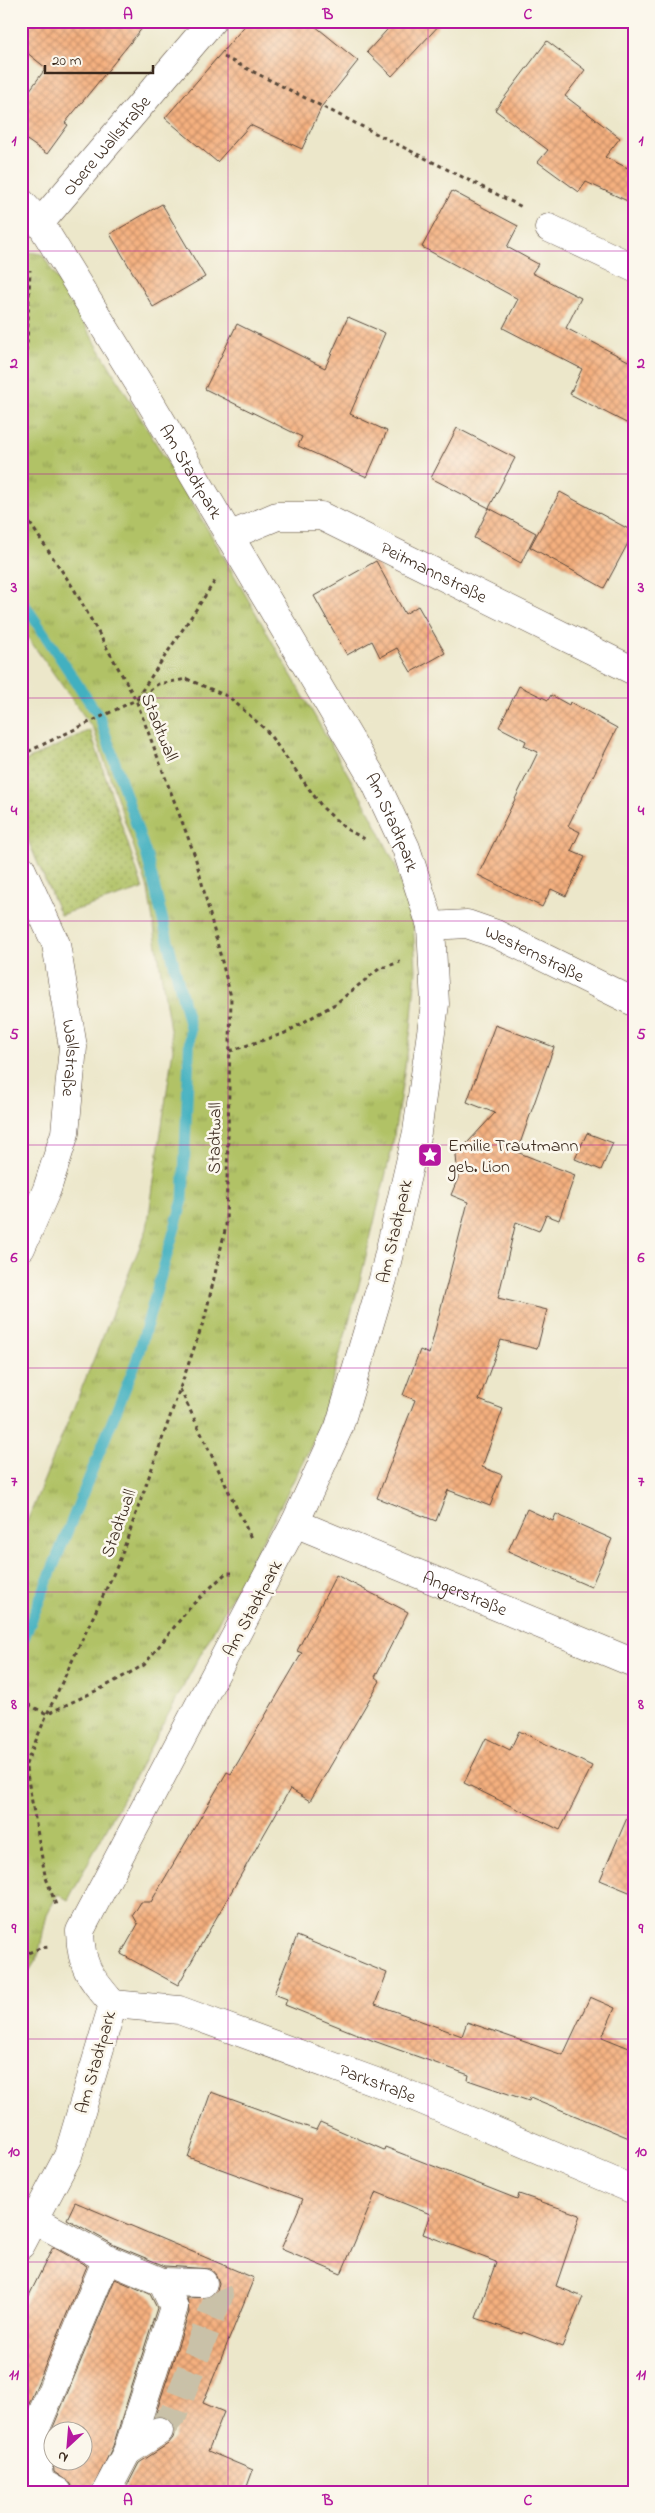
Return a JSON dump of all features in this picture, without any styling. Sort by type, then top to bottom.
[{"type":"street","name":"Obere Wallstraße","points":[[40,223],[212,21]]},
{"type":"street","name":"Am Stadtpark","points":[[21,202],[40,223],[233,542],[375,782],[406,848],[431,926],[435,1004],[417,1132],[383,1279],[339,1427],[269,1575],[80,1931],[81,1956],[91,1977],[113,2004],[68,2156],[21,2245]]},
{"type":"street","points":[[549,228],[634,268]]},
{"type":"street","name":"Peitmannstraße","points":[[233,542],[277,516],[321,516],[634,671]]},
{"type":"street","name":"Wallstraße","points":[[21,868],[56,944],[73,1047],[65,1132],[47,1189],[21,1248]]},
{"type":"street","name":"Westernstraße","points":[[431,926],[467,924],[496,934],[634,1002]]},
{"type":"street","name":"Angerstraße","points":[[295,1523],[634,1663]]},
{"type":"street","name":"Parkstraße","points":[[113,2004],[178,2010],[398,2090],[634,2190]]},
{"type":"street","points":[[35,2220],[107,2259],[162,2282],[203,2283]]},
{"type":"street","points":[[58,2492],[40,2482],[33,2435],[107,2259]]},
{"type":"street","points":[[106,2492],[127,2452],[174,2307],[162,2282]]},
{"type":"street","points":[[127,2452],[159,2430]]},
{"type":"path","points":[[195,42],[534,213],[549,228]]},
{"type":"path","points":[[21,383],[27,345],[30,257],[40,223]]},
{"type":"path","name":"Stadtwall","points":[[21,510],[74,589],[136,700],[195,856],[231,997],[226,1226],[205,1317],[119,1562],[47,1714],[26,1768],[21,1776]]},
{"type":"path","points":[[136,700],[196,606],[233,542]]},
{"type":"path","points":[[21,755],[136,700],[158,684],[187,679],[229,697],[266,730],[323,808],[346,829],[384,849],[406,848]]},
{"type":"path","points":[[230,1051],[285,1033],[335,1004],[379,970],[410,960],[431,926]]},
{"type":"path","points":[[21,1701],[47,1714],[104,1688],[144,1665],[191,1606],[226,1573],[269,1575],[180,1389]]},
{"type":"path","points":[[26,1768],[45,1875],[59,1912],[80,1931]]},
{"type":"green space","points":[[21,251],[42,254],[217,545],[370,813],[395,864],[413,921],[416,970],[411,1029],[392,1148],[359,1285],[324,1411],[312,1444],[277,1513],[68,1900],[58,1894],[47,1914],[38,1957],[21,1984],[21,1536],[147,1229],[173,1049],[148,889],[94,730],[21,628]]},
{"type":"green space","points":[[90,730],[143,889],[60,915],[21,824],[21,763]]},
{"type":"building","points":[[21,21],[148,21],[65,123],[68,125],[47,154],[21,136],[21,102],[46,68],[21,48]]},
{"type":"building","points":[[249,21],[309,21],[358,61],[322,106],[302,149],[250,125],[217,162],[165,118]]},
{"type":"building","points":[[395,21],[443,21],[392,76],[367,52]]},
{"type":"building","points":[[547,41],[585,70],[565,96],[620,138],[605,157],[634,171],[634,204],[586,182],[579,192],[538,162],[548,150],[495,110]]},
{"type":"building","points":[[452,191],[518,226],[507,247],[538,264],[532,273],[581,298],[566,328],[634,364],[634,427],[570,394],[582,369],[503,328],[518,299],[422,247]]},
{"type":"building","points":[[162,204],[205,277],[153,307],[110,234]]},
{"type":"building","points":[[348,317],[385,333],[350,414],[387,431],[367,477],[298,446],[302,437],[205,389],[237,324],[325,368]]},
{"type":"building","points":[[457,428],[515,458],[489,508],[431,478]]},
{"type":"building","points":[[560,492],[634,532],[604,588],[530,547]]},
{"type":"building","points":[[489,508],[536,533],[521,563],[474,538]]},
{"type":"building","points":[[376,561],[405,614],[418,606],[445,653],[411,672],[397,648],[380,657],[372,641],[347,655],[314,596]]},
{"type":"building","points":[[519,686],[548,700],[551,695],[569,705],[570,702],[617,728],[568,826],[580,832],[571,851],[585,857],[566,896],[551,889],[542,907],[478,875],[538,752],[524,746],[526,741],[499,727]]},
{"type":"building","points":[[495,1025],[554,1047],[517,1152],[575,1175],[559,1220],[546,1215],[539,1231],[516,1222],[498,1298],[547,1310],[537,1349],[501,1340],[479,1400],[503,1409],[482,1467],[502,1475],[490,1506],[448,1490],[436,1521],[377,1498],[415,1400],[403,1395],[420,1350],[429,1354],[468,1202],[451,1195],[458,1178],[456,1155],[495,1113],[467,1102]]},
{"type":"building","points":[[587,1133],[613,1143],[601,1170],[575,1159]]},
{"type":"building","points":[[527,1509],[553,1521],[556,1514],[612,1539],[591,1587],[508,1551]]},
{"type":"building","points":[[336,1575],[408,1612],[375,1677],[380,1681],[310,1801],[290,1789],[178,1985],[121,1954],[138,1924],[133,1915],[141,1902],[151,1902],[227,1772],[231,1774],[302,1653],[297,1651]]},
{"type":"building","points":[[519,1731],[592,1766],[560,1830],[464,1783],[486,1738],[510,1750]]},
{"type":"building","points":[[634,1802],[634,1894],[600,1880]]},
{"type":"building","points":[[297,1936],[387,1973],[375,2004],[462,2036],[467,2022],[563,2055],[590,1997],[615,2008],[602,2037],[634,2050],[634,2140],[530,2097],[529,2101],[468,2080],[469,2075],[374,2041],[285,2005],[287,1999],[274,1994]]},
{"type":"building","points":[[211,2092],[316,2130],[320,2122],[384,2150],[385,2147],[517,2199],[519,2194],[580,2215],[556,2286],[583,2297],[562,2347],[523,2332],[522,2334],[476,2318],[496,2262],[423,2234],[430,2214],[376,2192],[341,2274],[281,2249],[303,2199],[188,2157]]},
{"type":"building","points":[[75,2202],[254,2278],[203,2403],[224,2412],[208,2451],[253,2470],[245,2492],[124,2492],[139,2463],[168,2444],[173,2438],[175,2430],[172,2422],[166,2417],[155,2416],[189,2312],[187,2298],[210,2297],[217,2291],[219,2283],[211,2269],[165,2266],[114,2245],[67,2219]]},
{"type":"building","points":[[53,2247],[87,2266],[21,2423],[21,2312]]},
{"type":"building","points":[[115,2279],[150,2294],[157,2308],[113,2446],[91,2492],[74,2492],[71,2484],[54,2470],[92,2470],[92,2420],[56,2420]]},
{"type":"waterway","points":[[21,599],[100,718],[147,857],[190,1028],[183,1200],[136,1362],[21,1646]]},
{"type":"tunnel","points":[[159,2431],[174,2413],[219,2296],[214,2284],[203,2283]]},
{"type":"place","name":"Emilie Trautmann geb. Lion","points":[[430,1155]]}]
